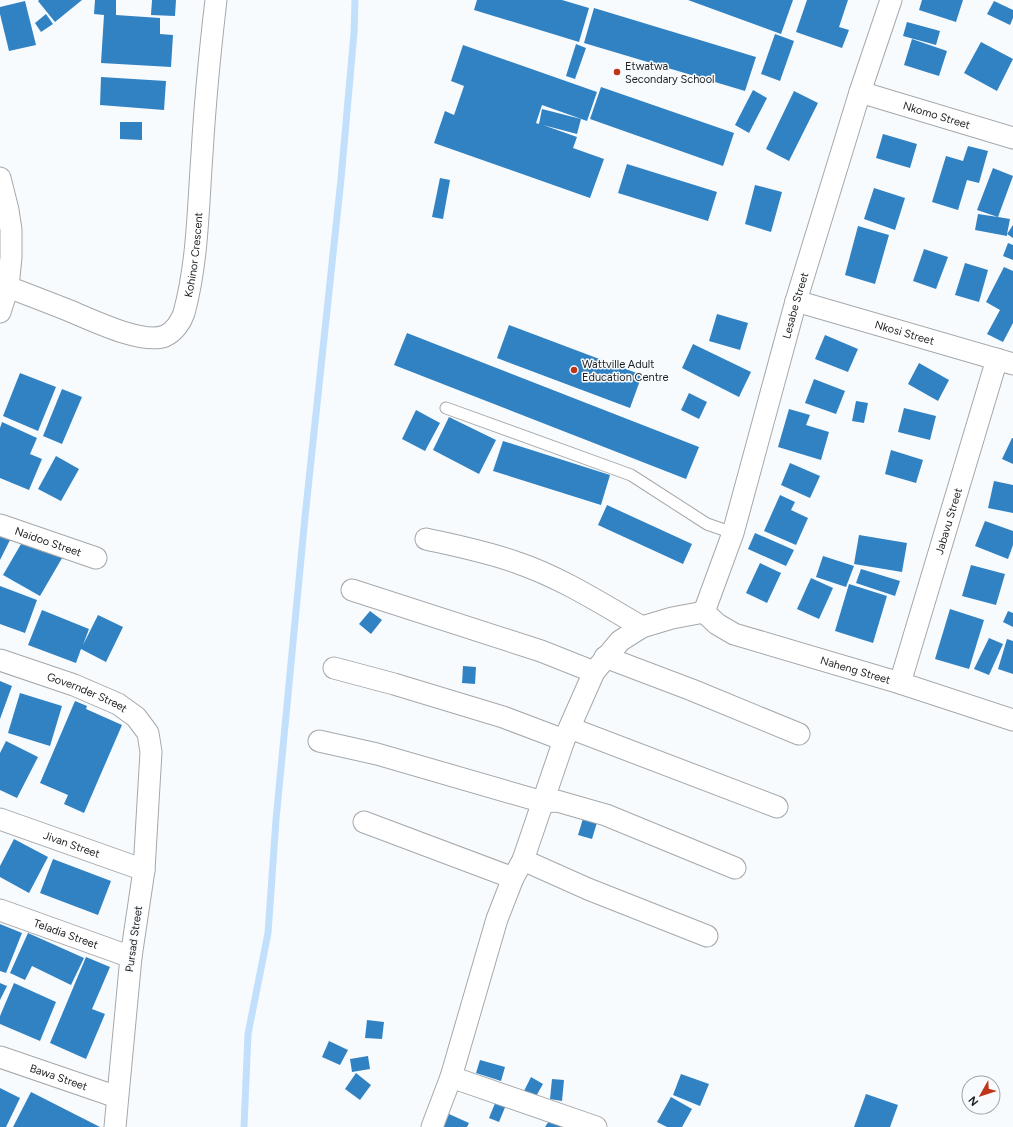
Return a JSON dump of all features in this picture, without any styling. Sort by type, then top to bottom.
[{"type":"street","name":"Kohinor Crescent","points":[[8,287],[121,331],[142,337],[156,338],[166,336],[178,324],[183,314],[195,255],[205,99],[216,0]]},
{"type":"street","name":"Lesabe Street","points":[[704,612],[733,533],[796,301],[860,92],[890,0]]},
{"type":"street","name":"Nkomo Street","points":[[860,92],[1013,138]]},
{"type":"street","points":[[0,178],[8,210],[11,230],[11,257],[8,287],[0,312]]},
{"type":"street","name":"Nkosi Street","points":[[796,301],[1005,362]]},
{"type":"street","name":"Jabavu Street","points":[[900,683],[1005,362]]},
{"type":"street","name":"Naidoo Street","points":[[0,525],[96,558]]},
{"type":"street","points":[[426,540],[472,549],[518,563],[562,581],[642,627]]},
{"type":"street","points":[[352,590],[541,651],[692,690],[798,734]]},
{"type":"street","points":[[432,1127],[451,1077],[497,919],[513,878],[523,860],[567,734],[600,665],[620,641],[642,627],[672,618],[704,612]]},
{"type":"street","name":"Naheng Street","points":[[704,612],[717,624],[734,634],[900,683],[1013,720]]},
{"type":"street","name":"Governder Street","points":[[0,660],[74,685],[118,704],[136,717],[148,733],[151,752]]},
{"type":"street","points":[[334,668],[567,734],[777,807]]},
{"type":"street","points":[[319,741],[377,754],[544,802],[557,801],[606,815],[735,868]]},
{"type":"street","name":"Pursad Street","points":[[115,1127],[131,957],[144,870],[151,752]]},
{"type":"street","name":"Jivan Street","points":[[0,819],[144,870]]},
{"type":"street","points":[[364,822],[513,878]]},
{"type":"street","points":[[523,860],[588,889],[707,936]]},
{"type":"street","name":"Teladia Street","points":[[0,910],[131,957]]},
{"type":"street","name":"Bawa Street","points":[[0,1057],[117,1098]]},
{"type":"street","points":[[451,1077],[596,1127]]},
{"type":"lane","points":[[446,408],[631,475],[708,524],[733,533]]},
{"type":"building","points":[[82,0],[55,22],[38,1]]},
{"type":"building","points":[[95,0],[116,0],[116,15],[160,18],[160,34],[173,35],[171,67],[101,63],[104,15],[94,14]]},
{"type":"building","points":[[152,0],[176,0],[175,16],[151,15]]},
{"type":"building","points":[[477,0],[562,0],[589,8],[579,42],[474,10]]},
{"type":"building","points":[[688,0],[793,0],[781,34]]},
{"type":"building","points":[[807,0],[848,0],[839,27],[849,30],[842,48],[796,32]]},
{"type":"building","points":[[922,0],[963,0],[956,22],[919,10]]},
{"type":"building","points":[[25,1],[36,45],[9,51],[0,14],[0,7]]},
{"type":"building","points":[[994,1],[1013,10],[1013,18],[1010,25],[987,14]]},
{"type":"building","points":[[594,8],[756,57],[745,91],[584,43]]},
{"type":"building","points":[[46,14],[53,24],[41,32],[35,23]]},
{"type":"building","points":[[907,22],[940,31],[936,45],[903,36]]},
{"type":"building","points":[[775,34],[794,41],[780,81],[761,74]]},
{"type":"building","points":[[912,39],[947,51],[939,76],[904,65]]},
{"type":"building","points":[[981,42],[1013,59],[997,91],[964,73]]},
{"type":"building","points":[[576,44],[586,48],[575,79],[566,76]]},
{"type":"building","points":[[463,45],[597,92],[587,121],[542,105],[536,123],[539,124],[542,109],[581,119],[577,134],[543,125],[577,137],[573,148],[604,159],[590,198],[434,143],[445,111],[454,115],[464,86],[451,81]]},
{"type":"building","points":[[101,77],[166,81],[164,110],[100,105]]},
{"type":"building","points":[[601,87],[734,133],[723,166],[590,119]]},
{"type":"building","points":[[753,90],[767,98],[749,133],[735,125]]},
{"type":"building","points":[[794,91],[818,103],[789,161],[766,149]]},
{"type":"building","points":[[120,122],[142,122],[142,140],[120,139]]},
{"type":"building","points":[[883,134],[917,144],[910,168],[876,158]]},
{"type":"building","points":[[968,146],[988,151],[979,183],[967,180],[958,210],[932,202],[946,156],[963,161]]},
{"type":"building","points":[[627,164],[717,192],[708,221],[618,193]]},
{"type":"building","points":[[993,168],[1013,176],[998,217],[977,210]]},
{"type":"building","points":[[440,178],[450,180],[443,219],[432,217]]},
{"type":"building","points":[[755,185],[782,192],[771,232],[745,224]]},
{"type":"building","points":[[874,188],[905,198],[895,230],[864,219]]},
{"type":"building","points":[[978,214],[1010,219],[1007,236],[975,230]]},
{"type":"building","points":[[1013,225],[1013,238],[1007,234]]},
{"type":"building","points":[[858,226],[889,235],[875,284],[845,275]]},
{"type":"building","points":[[1008,243],[1013,245],[1013,260],[1003,256]]},
{"type":"building","points":[[924,249],[948,257],[936,289],[913,281]]},
{"type":"building","points":[[965,263],[988,270],[979,302],[955,295]]},
{"type":"building","points":[[1004,267],[1013,271],[1013,323],[1003,342],[987,334],[1000,310],[986,302]]},
{"type":"building","points":[[717,314],[748,323],[740,350],[709,341]]},
{"type":"building","points":[[509,325],[642,375],[630,408],[497,358]]},
{"type":"building","points":[[407,333],[699,447],[686,479],[394,365]]},
{"type":"building","points":[[825,335],[858,349],[848,372],[815,359]]},
{"type":"building","points":[[693,344],[751,372],[739,397],[682,368]]},
{"type":"building","points":[[919,363],[949,380],[938,401],[908,384]]},
{"type":"building","points":[[20,373],[56,387],[38,431],[3,416]]},
{"type":"building","points":[[814,379],[845,391],[836,414],[805,403]]},
{"type":"building","points":[[62,389],[82,397],[62,444],[43,436]]},
{"type":"building","points":[[689,393],[707,402],[699,419],[681,410]]},
{"type":"building","points":[[856,401],[868,403],[864,423],[852,421]]},
{"type":"building","points":[[904,408],[936,416],[930,440],[898,432]]},
{"type":"building","points":[[789,409],[810,415],[806,425],[829,432],[821,460],[778,447]]},
{"type":"building","points":[[416,410],[440,423],[425,451],[402,439]]},
{"type":"building","points":[[449,417],[496,440],[479,474],[433,450]]},
{"type":"building","points":[[2,422],[37,438],[30,454],[42,459],[29,490],[0,478],[0,428]]},
{"type":"building","points":[[1013,438],[1013,464],[1002,459]]},
{"type":"building","points":[[503,441],[610,475],[601,505],[493,471]]},
{"type":"building","points":[[891,450],[923,460],[916,483],[885,474]]},
{"type":"building","points":[[56,456],[79,469],[61,501],[38,489]]},
{"type":"building","points":[[790,463],[820,476],[810,498],[781,485]]},
{"type":"building","points":[[994,481],[1013,485],[1013,513],[988,508]]},
{"type":"building","points":[[780,495],[795,502],[791,510],[808,518],[796,545],[764,531]]},
{"type":"building","points":[[607,505],[692,544],[683,564],[598,525]]},
{"type":"building","points":[[985,521],[1013,531],[1013,545],[1008,559],[975,546]]},
{"type":"building","points":[[0,524],[14,532],[0,560]]},
{"type":"building","points":[[28,532],[65,553],[40,596],[3,575]]},
{"type":"building","points":[[755,533],[794,550],[786,566],[748,549]]},
{"type":"building","points":[[859,535],[907,543],[902,572],[854,564]]},
{"type":"building","points":[[823,556],[854,566],[846,587],[816,577]]},
{"type":"building","points":[[760,563],[781,573],[767,603],[746,593]]},
{"type":"building","points":[[971,565],[1005,574],[996,605],[962,596]]},
{"type":"building","points":[[861,569],[900,581],[895,596],[856,583]]},
{"type":"building","points":[[811,578],[833,588],[819,619],[797,609]]},
{"type":"building","points":[[849,584],[887,596],[873,643],[835,631]]},
{"type":"building","points":[[0,586],[37,600],[25,633],[0,624]]},
{"type":"building","points":[[950,609],[984,620],[969,669],[935,659]]},
{"type":"building","points":[[42,610],[89,629],[83,645],[98,615],[123,627],[106,662],[81,649],[76,663],[28,645]]},
{"type":"building","points":[[370,611],[382,620],[371,634],[359,624]]},
{"type":"building","points":[[1008,611],[1013,613],[1013,627],[1003,622]]},
{"type":"building","points":[[989,638],[1003,644],[989,675],[974,669]]},
{"type":"building","points":[[1007,639],[1013,641],[1013,674],[998,669]]},
{"type":"building","points":[[463,666],[476,667],[475,684],[462,683]]},
{"type":"building","points":[[0,681],[12,686],[0,719]]},
{"type":"building","points":[[20,693],[62,706],[50,746],[8,733]]},
{"type":"building","points":[[75,701],[87,706],[86,709],[122,725],[84,813],[64,804],[68,795],[40,783]]},
{"type":"building","points":[[6,741],[38,757],[17,798],[0,790],[0,753]]},
{"type":"building","points":[[585,812],[599,816],[592,839],[578,835]]},
{"type":"building","points":[[14,839],[48,857],[29,893],[0,877],[0,866]]},
{"type":"building","points":[[53,859],[111,881],[98,915],[40,893]]},
{"type":"building","points":[[0,924],[22,933],[6,973],[0,971]]},
{"type":"building","points":[[28,933],[84,958],[71,985],[32,966],[25,980],[10,973]]},
{"type":"building","points":[[86,957],[110,967],[92,1009],[105,1014],[86,1059],[50,1043]]},
{"type":"building","points":[[0,983],[7,986],[0,1000]]},
{"type":"building","points":[[14,983],[56,1002],[40,1041],[0,1024],[0,1016]]},
{"type":"building","points":[[367,1020],[384,1022],[382,1039],[365,1038]]},
{"type":"building","points":[[329,1041],[348,1050],[340,1065],[322,1057]]},
{"type":"building","points":[[368,1056],[370,1069],[352,1072],[350,1059]]},
{"type":"building","points":[[480,1060],[505,1067],[501,1081],[476,1073]]},
{"type":"building","points":[[356,1073],[371,1085],[360,1100],[345,1089]]},
{"type":"building","points":[[681,1074],[709,1084],[700,1106],[673,1095]]},
{"type":"building","points":[[531,1077],[543,1084],[535,1098],[524,1091]]},
{"type":"building","points":[[552,1079],[564,1080],[562,1101],[550,1099]]},
{"type":"building","points":[[0,1088],[20,1098],[6,1127],[0,1127]]},
{"type":"building","points":[[31,1092],[100,1127],[13,1127]]},
{"type":"building","points":[[866,1094],[898,1105],[890,1127],[854,1127]]},
{"type":"building","points":[[498,1096],[508,1100],[499,1122],[489,1118]]},
{"type":"building","points":[[671,1097],[692,1109],[682,1127],[667,1127],[657,1122]]},
{"type":"building","points":[[449,1114],[469,1123],[467,1127],[443,1127]]},
{"type":"building","points":[[551,1118],[566,1127],[545,1127]]},
{"type":"waterway","points":[[244,1127],[248,1034],[268,933],[276,820],[305,517],[341,179],[354,33],[355,0]]},
{"type":"place","name":"Etwatwa Secondary School","points":[[617,72]]},
{"type":"place","name":"Wattville Adult Education Centre","points":[[574,370]]}]
